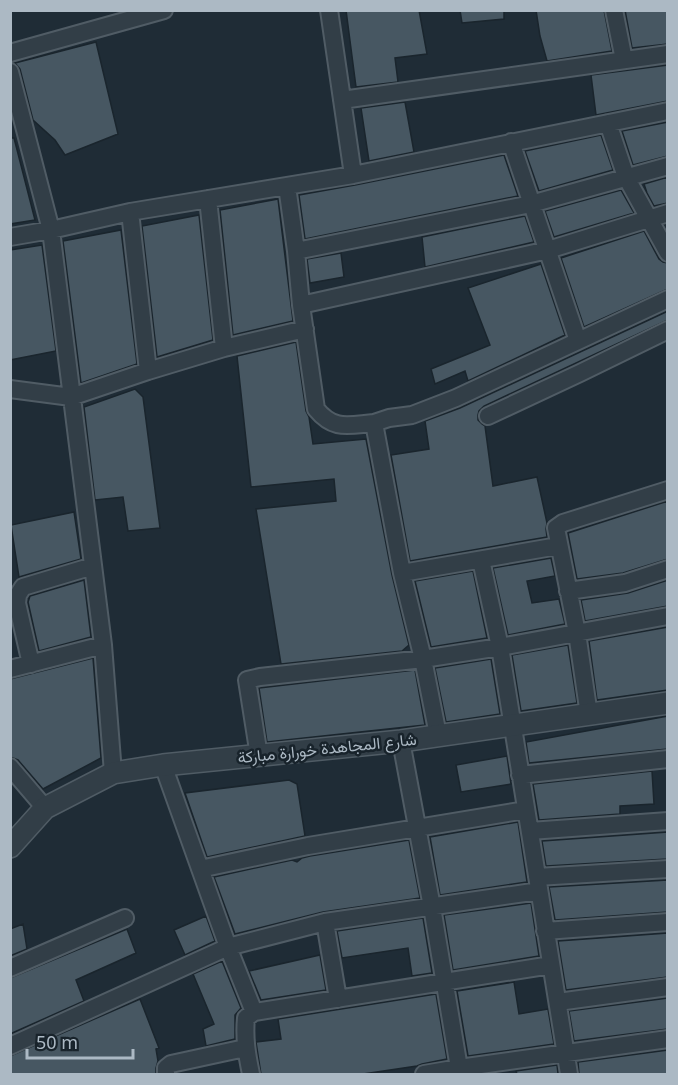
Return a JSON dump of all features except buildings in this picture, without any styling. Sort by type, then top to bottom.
[{"type":"street","points":[[10,53],[164,10]]},
{"type":"street","points":[[329,10],[353,175]]},
{"type":"street","points":[[614,10],[624,60]]},
{"type":"street","points":[[342,100],[668,54]]},
{"type":"street","points":[[10,72],[51,231],[103,645],[112,773]]},
{"type":"street","points":[[10,237],[51,231],[130,212],[353,175],[668,111]]},
{"type":"street","points":[[608,123],[626,177],[668,253]]},
{"type":"street","points":[[511,142],[578,340]]},
{"type":"street","points":[[296,251],[531,204],[668,166]]},
{"type":"street","points":[[287,186],[316,409],[324,419],[339,425],[374,423],[389,418],[412,415],[456,398],[668,299]]},
{"type":"street","points":[[208,199],[224,348]]},
{"type":"street","points":[[130,212],[148,371]]},
{"type":"street","points":[[302,305],[548,250],[668,213]]},
{"type":"street","points":[[10,389],[71,397],[224,348],[305,328]]},
{"type":"street","points":[[488,416],[668,330]]},
{"type":"street","points":[[374,423],[402,573],[423,659],[438,735]]},
{"type":"street","points":[[589,715],[577,633],[556,528],[563,522],[668,490]]},
{"type":"street","points":[[402,573],[558,546]]},
{"type":"street","points":[[481,560],[500,647],[569,1074]]},
{"type":"street","points":[[31,664],[17,603],[18,595],[23,587],[93,567]]},
{"type":"street","points":[[568,591],[624,583],[668,569]]},
{"type":"street","points":[[259,756],[247,680],[423,659],[668,616]]},
{"type":"street","points":[[10,669],[103,645]]},
{"type":"street","name":"شارع المجاهدة خورارة مباركة","points":[[10,847],[45,808],[112,773],[163,765],[401,741],[668,703]]},
{"type":"street","points":[[401,741],[446,982],[460,1071]]},
{"type":"street","points":[[520,775],[668,759]]},
{"type":"street","points":[[163,765],[228,947],[254,1012]]},
{"type":"street","points":[[10,767],[45,808]]},
{"type":"street","points":[[200,869],[308,846],[526,810]]},
{"type":"street","points":[[530,831],[668,821]]},
{"type":"street","points":[[10,1046],[228,947],[325,922],[432,907],[538,884],[668,869]]},
{"type":"street","points":[[10,968],[125,918]]},
{"type":"street","points":[[325,922],[338,999]]},
{"type":"street","points":[[545,931],[668,922]]},
{"type":"street","points":[[250,1074],[245,1048],[246,1018],[254,1012],[551,965]]},
{"type":"street","points":[[558,1002],[668,987]]},
{"type":"street","points":[[424,1074],[460,1071],[668,1039]]},
{"type":"street","points":[[166,1074],[166,1068],[171,1064],[245,1048]]}]
